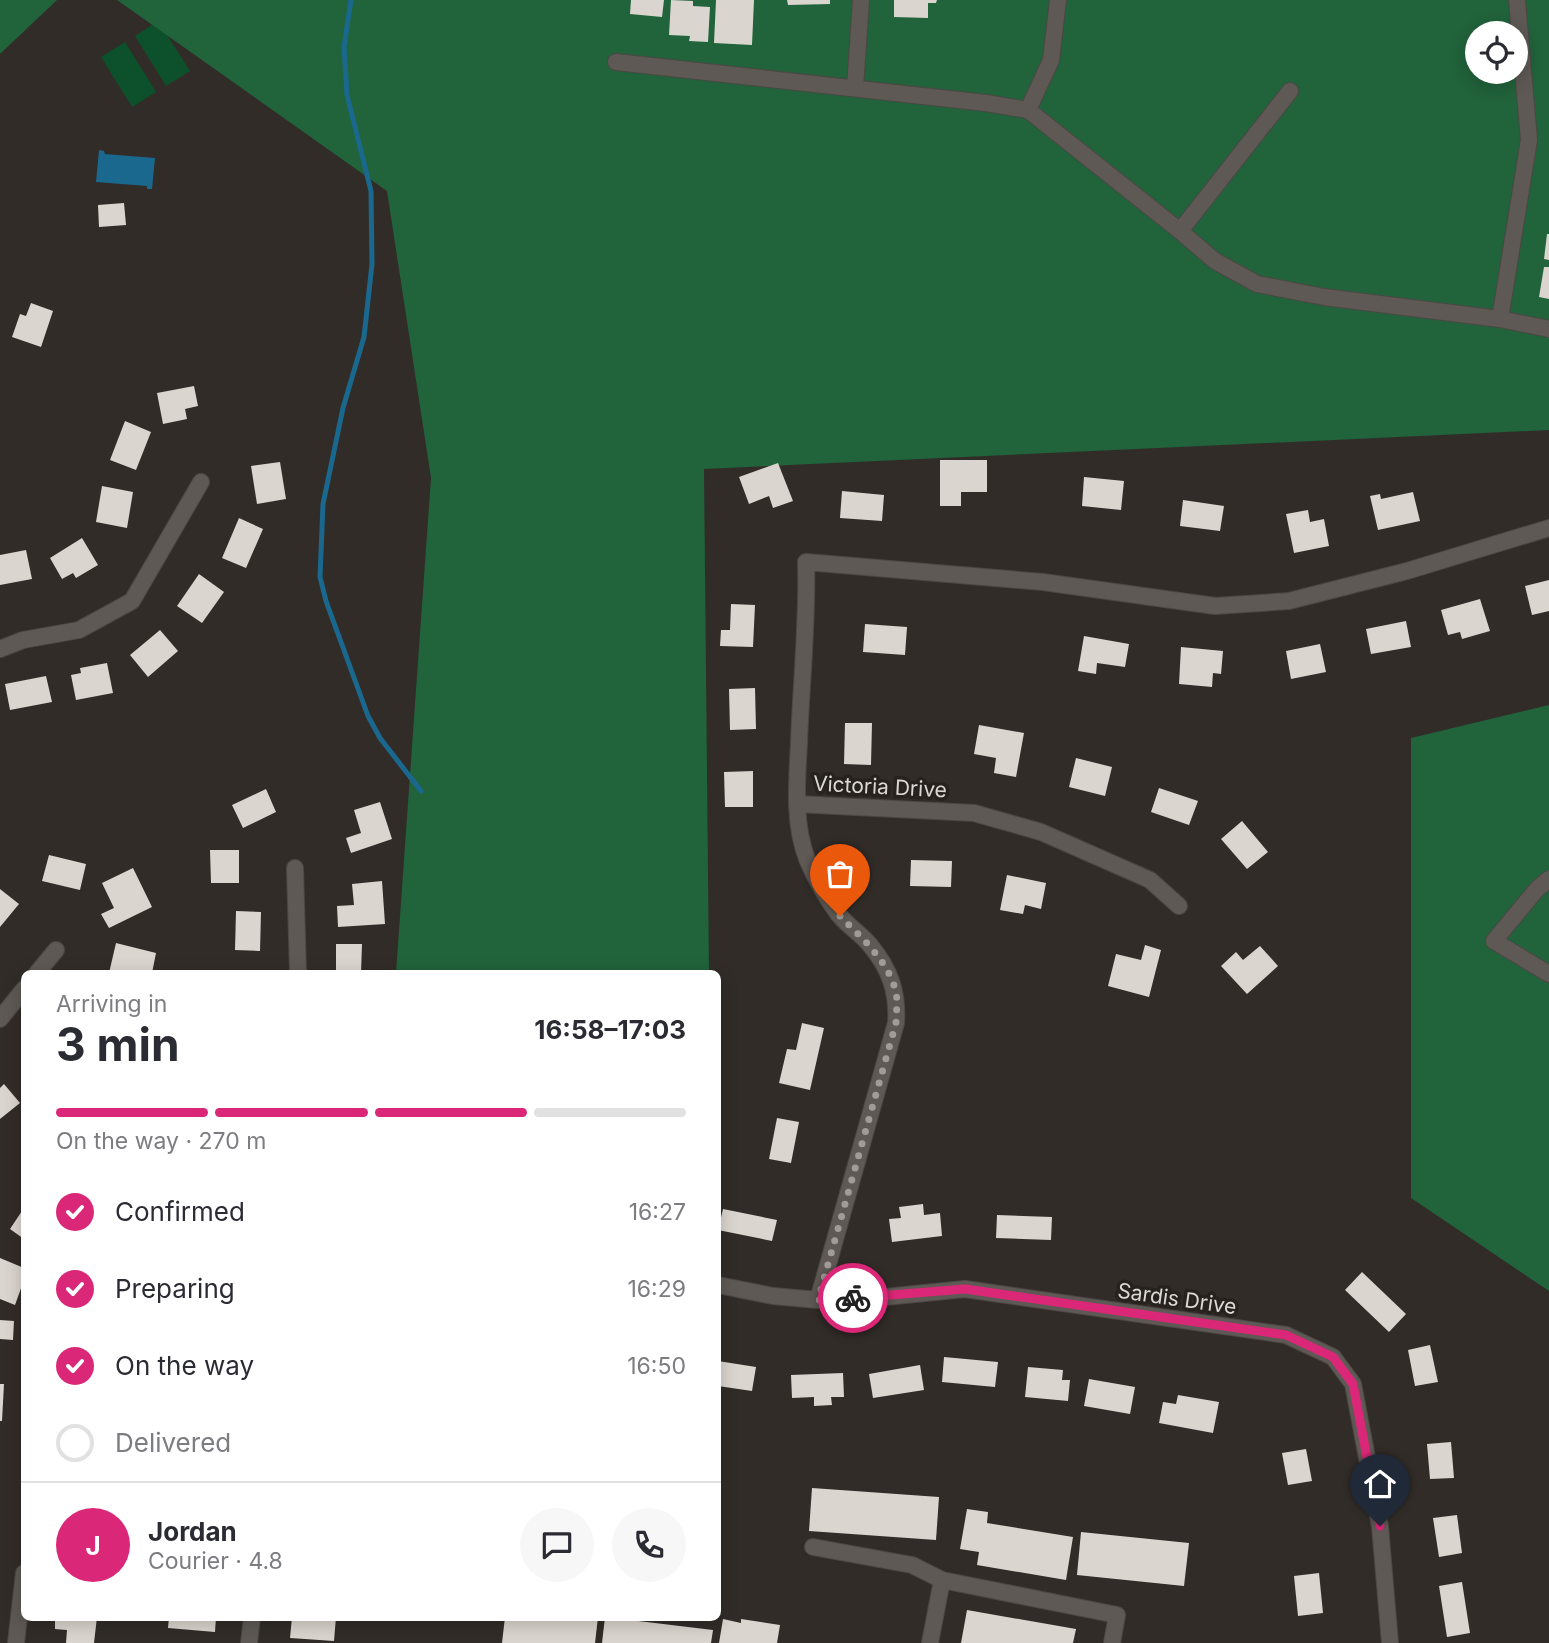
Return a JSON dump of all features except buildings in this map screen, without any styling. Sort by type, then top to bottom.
[{"type":"street","points":[[855,88],[861,0]]},
{"type":"street","points":[[1028,110],[1051,60],[1058,0]]},
{"type":"street","points":[[1500,320],[1529,140],[1517,0]]},
{"type":"street","points":[[616,62],[1028,110],[1215,261],[1256,284],[1324,297],[1549,329]]},
{"type":"street","points":[[1180,231],[1290,91]]},
{"type":"street","points":[[0,649],[23,639],[79,630],[132,601],[201,481]]},
{"type":"street","points":[[797,804],[807,596],[806,562],[1043,582],[1215,606],[1290,601],[1408,571],[1549,528]]},
{"type":"street","name":"Victoria Drive","points":[[818,1300],[896,1023],[897,999],[888,972],[870,945],[840,916],[807,859],[799,828],[797,804],[974,813],[1041,832],[1150,880],[1179,906]]},
{"type":"street","points":[[295,868],[298,970]]},
{"type":"street","points":[[1549,879],[1494,941],[1549,974]]},
{"type":"street","points":[[39,970],[56,950]]},
{"type":"street","points":[[0,1019],[21,993]]},
{"type":"street","name":"Sardis Drive","points":[[721,1286],[774,1296],[818,1300],[965,1289],[1286,1335],[1333,1357],[1353,1384],[1380,1526],[1390,1643]]},
{"type":"street","points":[[813,1548],[912,1564],[942,1580],[1117,1615],[1112,1643]]},
{"type":"street","points":[[930,1643],[942,1580]]},
{"type":"street","points":[[16,1643],[21,1599]]},
{"type":"street","points":[[249,1643],[252,1621]]},
{"type":"green space","points":[[0,0],[57,0],[0,54]]},
{"type":"green space","points":[[117,0],[1549,0],[1549,430],[704,469],[709,970],[396,970],[431,478],[387,191]]},
{"type":"green space","points":[[158,21],[190,71],[166,86],[135,36]]},
{"type":"green space","points":[[125,42],[156,92],[132,107],[101,57]]},
{"type":"green space","points":[[1549,705],[1549,1291],[1411,1198],[1411,738]]},
{"type":"water","points":[[99,150],[105,154],[155,158],[152,189],[147,189],[147,186],[96,182]]},
{"type":"waterway","points":[[351,0],[344,47],[347,95],[371,191],[372,264],[364,337],[343,408],[323,504],[320,577],[326,601],[368,716],[380,738],[421,791]]},
{"type":"way so far","points":[[840,916],[870,945],[888,972],[897,999],[896,1023],[818,1300],[853,1298]]},
{"type":"route","points":[[853,1298],[965,1289],[1286,1335],[1333,1357],[1353,1384],[1380,1526]]}]
